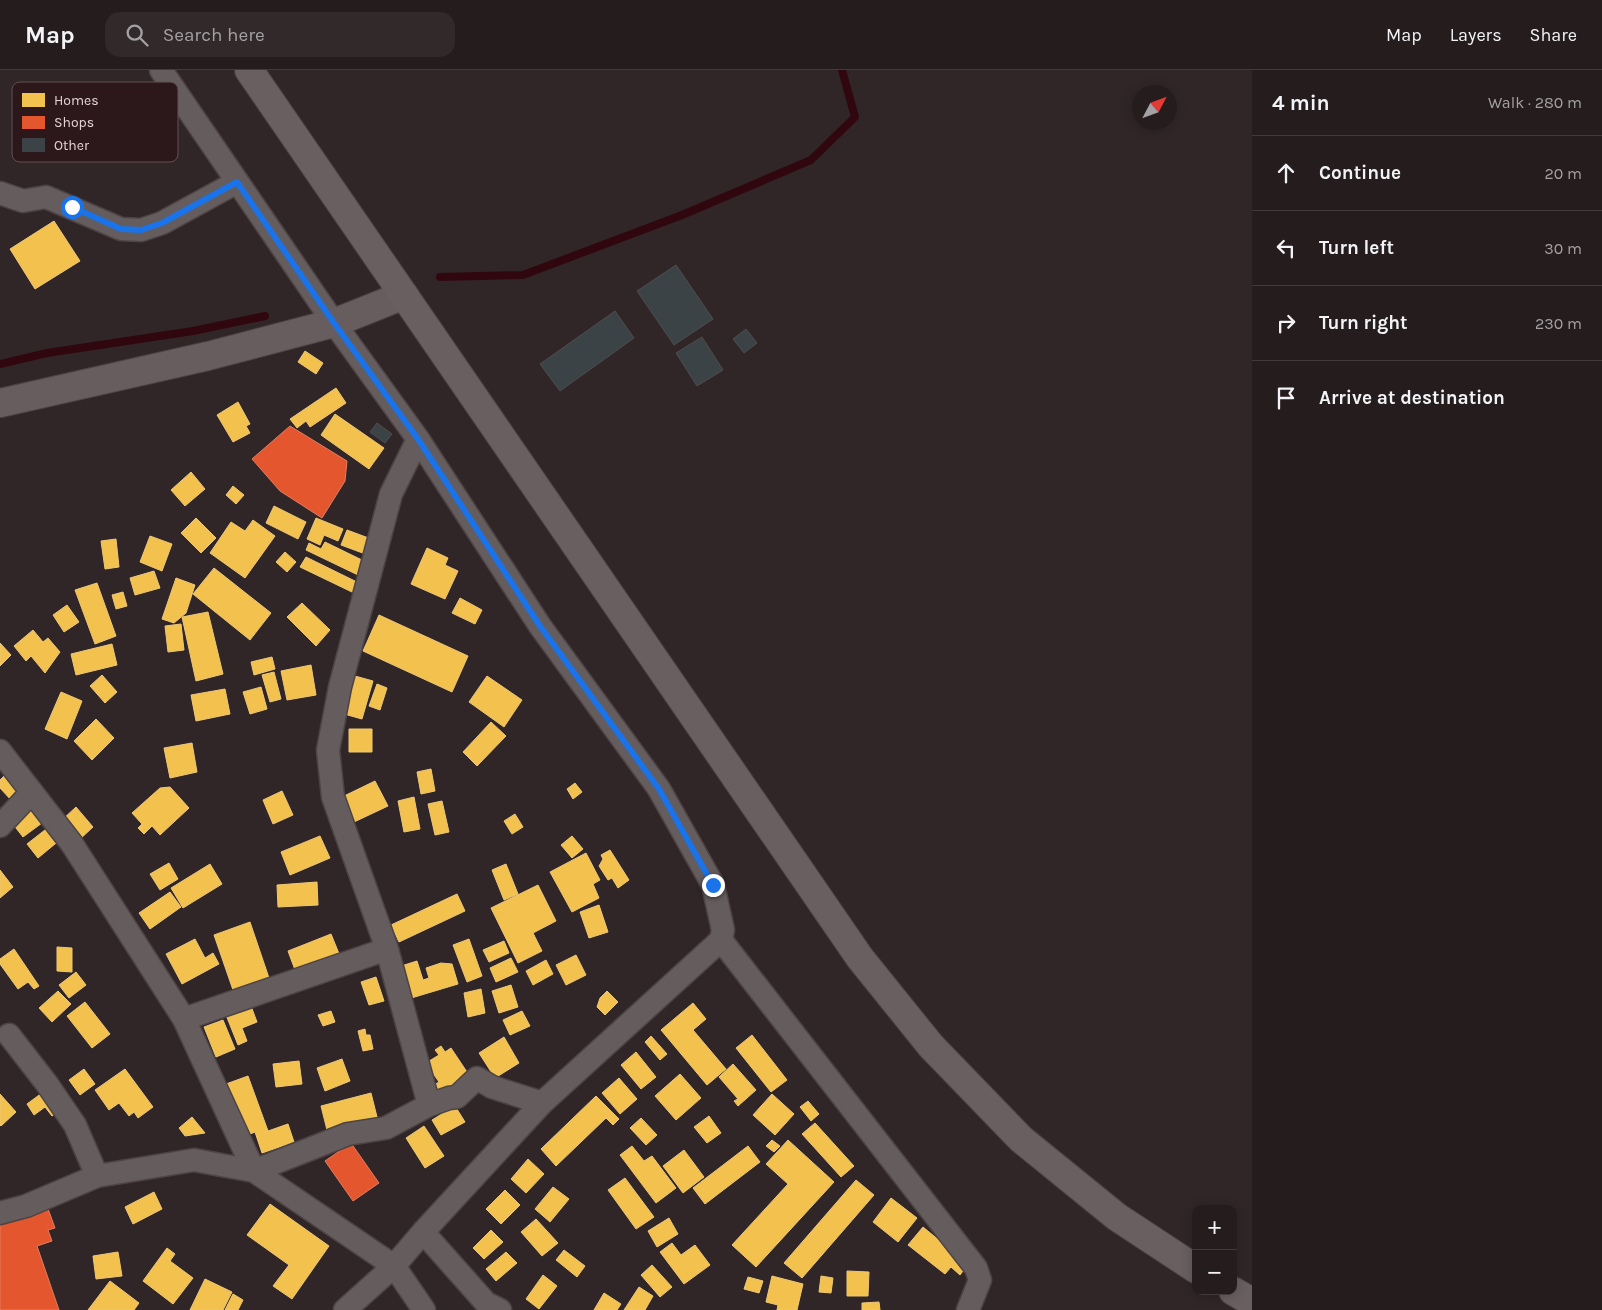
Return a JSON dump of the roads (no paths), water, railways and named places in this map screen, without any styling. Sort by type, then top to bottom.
[{"type":"highway","points":[[249,70],[860,958],[925,1039],[1022,1139],[1118,1218],[1192,1266]]},
{"type":"highway","points":[[1237,1293],[1252,1302]]},
{"type":"main road","points":[[0,403],[208,356],[334,323],[404,295]]},
{"type":"street","points":[[161,70],[169,82]]},
{"type":"street","points":[[178,95],[334,323],[418,439],[540,626],[659,789],[713,885],[723,930],[721,940],[542,1103],[394,1266],[345,1310]]},
{"type":"street","points":[[0,193],[22,201],[46,197],[121,229],[141,230],[162,223],[237,182]]},
{"type":"street","points":[[418,439],[391,494],[340,687],[328,750],[333,797],[388,949],[429,1106]]},
{"type":"street","points":[[0,751],[72,844],[184,1019],[254,1171]]},
{"type":"street","points":[[0,826],[32,792]]},
{"type":"street","points":[[721,940],[976,1268],[980,1280],[968,1310]]},
{"type":"street","points":[[184,1019],[388,949]]},
{"type":"street","points":[[9,1035],[48,1084],[74,1125],[96,1176]]},
{"type":"street","points":[[254,1171],[348,1134],[386,1128],[429,1106],[457,1097],[478,1078],[492,1087],[542,1103]]},
{"type":"street","points":[[0,1213],[26,1206],[96,1176],[194,1160],[254,1171],[394,1266],[424,1310]]},
{"type":"street","points":[[423,1232],[486,1303],[500,1310]]},
{"type":"waterway","points":[[440,277],[523,275],[682,215],[811,160],[855,117],[842,70]]},
{"type":"waterway","points":[[0,364],[47,353],[193,331],[265,316]]}]
